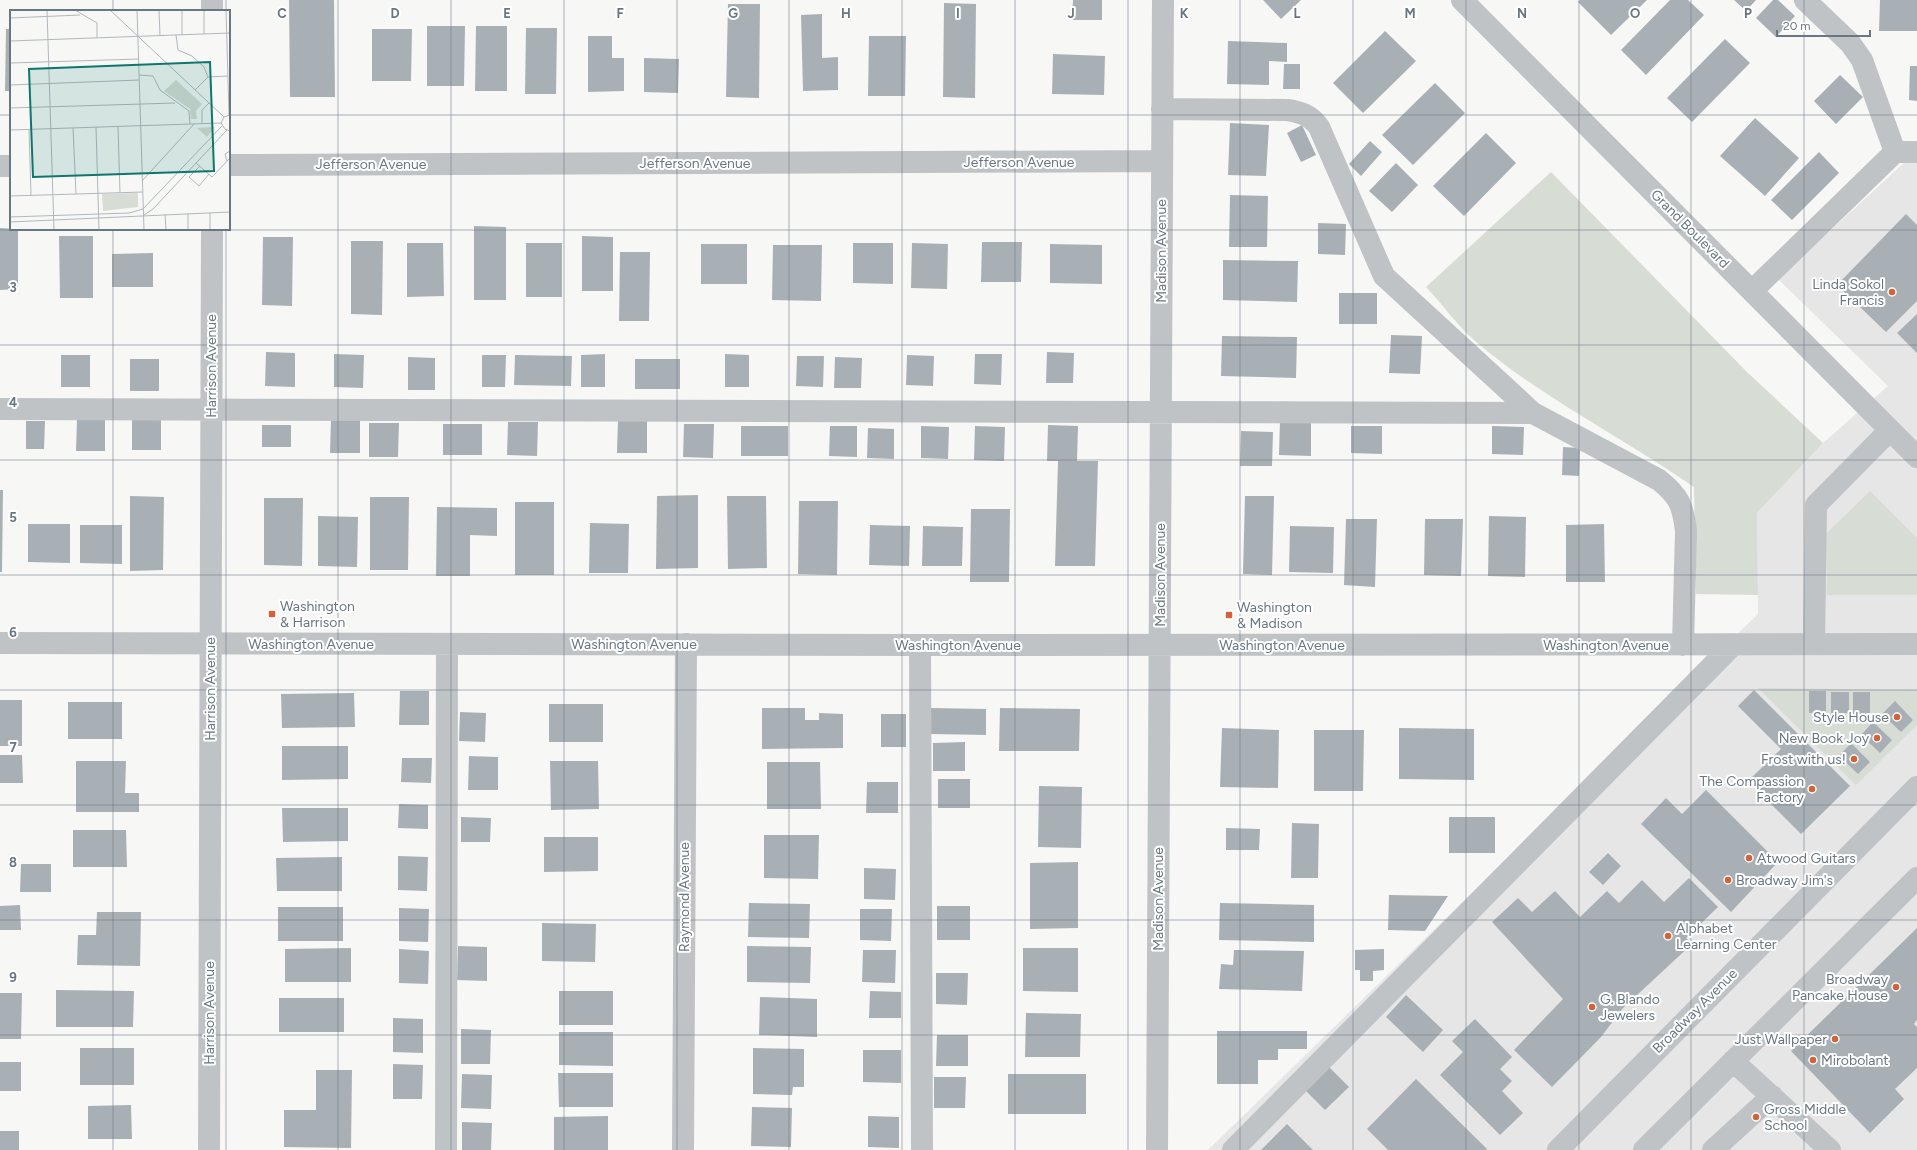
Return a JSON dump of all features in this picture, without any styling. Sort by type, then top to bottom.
[{"type":"street","name":"Madison Avenue","points":[[1157,1150],[1163,0]]},
{"type":"street","name":"Grand Boulevard","points":[[1462,0],[1917,457]]},
{"type":"street","points":[[1805,0],[1850,43],[1862,60],[1895,152]]},
{"type":"street","points":[[1162,109],[1287,110],[1298,112],[1313,120],[1322,134],[1384,276],[1533,413],[1659,480],[1671,490],[1680,502],[1684,514],[1686,530],[1683,645]]},
{"type":"street","points":[[1752,291],[1895,152],[1917,152]]},
{"type":"street","name":"Jefferson Avenue","points":[[230,165],[1162,161]]},
{"type":"street","name":"Harrison Avenue","points":[[209,1150],[212,230]]},
{"type":"street","points":[[0,409],[1533,413]]},
{"type":"street","points":[[1814,644],[1816,504],[1890,430]]},
{"type":"street","name":"Washington Avenue","points":[[0,642],[210,644],[920,645],[1917,644]]},
{"type":"street","points":[[446,1150],[447,644]]},
{"type":"street","name":"Raymond Avenue","points":[[683,1150],[686,644]]},
{"type":"street","points":[[920,645],[922,1150]]},
{"type":"street","points":[[1233,1150],[1734,645]]},
{"type":"street","name":"Broadway Avenue","points":[[1558,1150],[1917,787]]},
{"type":"street","points":[[1644,1150],[1917,878]]},
{"type":"street","points":[[1733,1061],[1830,1150]]},
{"type":"street","points":[[1713,1150],[1772,1096]]},
{"type":"shaded area","points":[[1906,161],[1917,161],[1917,1150],[1208,1150],[1758,614],[1757,513],[1823,443],[1888,386],[1778,279]]},
{"type":"shaded area","points":[[1551,172],[1748,373],[1823,443],[1757,513],[1758,595],[1696,594],[1694,487],[1527,381],[1501,362],[1468,335],[1426,287]]},
{"type":"shaded area","points":[[1870,491],[1917,538],[1917,595],[1827,595],[1826,534]]},
{"type":"shaded area","points":[[1758,688],[1917,690],[1917,725],[1856,785]]},
{"type":"building","points":[[289,0],[334,0],[335,97],[290,97]]},
{"type":"building","points":[[1073,0],[1102,0],[1102,20],[1072,20]]},
{"type":"building","points":[[1263,0],[1301,0],[1281,19]]},
{"type":"building","points":[[1580,0],[1647,0],[1611,35],[1578,2]]},
{"type":"building","points":[[1670,0],[1688,0],[1704,15],[1646,75],[1621,50]]},
{"type":"building","points":[[1734,0],[1756,0],[1746,11]]},
{"type":"building","points":[[1773,0],[1778,0],[1795,16],[1776,37],[1756,18]]},
{"type":"building","points":[[1880,0],[1917,0],[1917,31],[1879,31]]},
{"type":"building","points":[[944,3],[976,4],[975,98],[943,97]]},
{"type":"building","points":[[728,4],[760,4],[759,98],[726,97]]},
{"type":"building","points":[[822,14],[822,58],[838,57],[838,90],[803,91],[801,15]]},
{"type":"building","points":[[427,26],[465,26],[464,86],[427,86]]},
{"type":"building","points":[[476,26],[507,26],[507,91],[475,91]]},
{"type":"building","points":[[526,28],[557,28],[556,94],[525,94]]},
{"type":"building","points":[[6,29],[10,29],[10,91],[5,91]]},
{"type":"building","points":[[372,29],[412,29],[411,81],[372,81]]},
{"type":"building","points":[[1385,31],[1416,61],[1363,113],[1333,83]]},
{"type":"building","points":[[588,36],[612,36],[612,58],[624,58],[624,91],[588,92]]},
{"type":"building","points":[[869,36],[906,36],[905,96],[868,96]]},
{"type":"building","points":[[1725,39],[1750,63],[1692,122],[1667,98]]},
{"type":"building","points":[[1228,41],[1287,43],[1287,62],[1269,61],[1269,85],[1227,84]]},
{"type":"building","points":[[1053,54],[1105,56],[1104,95],[1052,94]]},
{"type":"building","points":[[644,58],[679,59],[678,93],[644,92]]},
{"type":"building","points":[[1284,64],[1300,64],[1300,89],[1283,89]]},
{"type":"building","points":[[1910,66],[1917,66],[1917,101],[1909,100]]},
{"type":"building","points":[[1840,75],[1863,97],[1836,124],[1814,101]]},
{"type":"building","points":[[1435,83],[1465,113],[1413,165],[1382,135]]},
{"type":"building","points":[[1755,118],[1799,158],[1765,196],[1720,156]]},
{"type":"building","points":[[1230,123],[1269,125],[1266,176],[1228,175]]},
{"type":"building","points":[[1302,125],[1316,155],[1301,162],[1287,133]]},
{"type":"building","points":[[1486,133],[1516,163],[1464,216],[1433,186]]},
{"type":"building","points":[[1370,141],[1382,152],[1361,176],[1349,164]]},
{"type":"building","points":[[1819,152],[1839,173],[1792,220],[1771,200]]},
{"type":"building","points":[[1396,163],[1418,185],[1392,212],[1369,191]]},
{"type":"building","points":[[1230,195],[1268,196],[1267,247],[1229,247]]},
{"type":"building","points":[[1906,214],[1917,225],[1917,301],[1886,332],[1837,285]]},
{"type":"building","points":[[1318,223],[1346,224],[1345,255],[1318,254]]},
{"type":"building","points":[[474,226],[506,227],[506,300],[474,300]]},
{"type":"building","points":[[0,228],[18,230],[18,289],[0,290]]},
{"type":"building","points":[[59,236],[93,236],[93,298],[60,298]]},
{"type":"building","points":[[582,236],[613,237],[613,291],[582,291]]},
{"type":"building","points":[[263,237],[293,237],[292,306],[262,305]]},
{"type":"building","points":[[351,241],[383,241],[382,315],[351,314]]},
{"type":"building","points":[[982,242],[1022,242],[1021,282],[981,282]]},
{"type":"building","points":[[407,243],[443,243],[444,296],[407,297]]},
{"type":"building","points":[[526,243],[562,243],[562,297],[526,297]]},
{"type":"building","points":[[853,243],[893,243],[893,284],[853,283]]},
{"type":"building","points":[[912,243],[948,244],[947,289],[911,288]]},
{"type":"building","points":[[701,244],[747,244],[747,284],[701,284]]},
{"type":"building","points":[[1050,244],[1102,245],[1102,284],[1050,283]]},
{"type":"building","points":[[773,245],[822,245],[821,301],[772,300]]},
{"type":"building","points":[[620,252],[650,252],[649,321],[619,321]]},
{"type":"building","points":[[153,253],[153,287],[112,287],[112,254]]},
{"type":"building","points":[[1223,260],[1298,261],[1297,302],[1223,300]]},
{"type":"building","points":[[1339,293],[1377,293],[1377,324],[1339,324]]},
{"type":"building","points":[[1917,314],[1917,353],[1897,333]]},
{"type":"building","points":[[1391,335],[1422,336],[1420,374],[1389,373]]},
{"type":"building","points":[[1222,336],[1297,337],[1296,378],[1221,376]]},
{"type":"building","points":[[266,352],[295,353],[295,387],[265,386]]},
{"type":"building","points":[[1047,352],[1074,353],[1073,383],[1046,383]]},
{"type":"building","points":[[334,354],[364,355],[363,388],[334,387]]},
{"type":"building","points":[[605,354],[605,387],[581,387],[581,355]]},
{"type":"building","points":[[725,354],[749,355],[749,387],[725,387]]},
{"type":"building","points":[[975,354],[1002,354],[1001,385],[974,384]]},
{"type":"building","points":[[61,355],[90,355],[90,387],[61,387]]},
{"type":"building","points":[[482,355],[506,355],[505,387],[482,387]]},
{"type":"building","points":[[515,355],[572,356],[571,386],[514,385]]},
{"type":"building","points":[[907,355],[934,356],[933,386],[906,385]]},
{"type":"building","points":[[797,356],[824,356],[823,387],[796,386]]},
{"type":"building","points":[[408,357],[435,358],[435,390],[408,390]]},
{"type":"building","points":[[835,357],[862,358],[861,388],[834,388]]},
{"type":"building","points":[[130,359],[159,359],[159,391],[130,391]]},
{"type":"building","points":[[635,359],[680,359],[680,389],[635,389]]},
{"type":"building","points":[[132,418],[161,418],[161,450],[132,450]]},
{"type":"building","points":[[77,419],[105,419],[105,451],[76,451]]},
{"type":"building","points":[[331,419],[360,419],[360,453],[330,453]]},
{"type":"building","points":[[618,419],[647,420],[647,453],[617,453]]},
{"type":"building","points":[[1280,420],[1311,421],[1311,456],[1279,455]]},
{"type":"building","points":[[26,421],[45,421],[44,449],[26,449]]},
{"type":"building","points":[[508,422],[538,422],[537,456],[507,455]]},
{"type":"building","points":[[369,423],[399,423],[398,457],[369,457]]},
{"type":"building","points":[[443,424],[482,424],[482,455],[443,455]]},
{"type":"building","points":[[684,424],[714,424],[713,458],[683,457]]},
{"type":"building","points":[[262,425],[291,425],[291,447],[262,447]]},
{"type":"building","points":[[1048,425],[1078,426],[1077,461],[1098,461],[1095,566],[1055,566],[1058,461],[1047,461]]},
{"type":"building","points":[[741,426],[788,426],[788,456],[741,456]]},
{"type":"building","points":[[830,426],[857,426],[857,457],[829,456]]},
{"type":"building","points":[[921,426],[949,427],[948,459],[921,458]]},
{"type":"building","points":[[975,426],[1005,427],[1004,461],[974,460]]},
{"type":"building","points":[[1351,426],[1382,426],[1382,454],[1351,453]]},
{"type":"building","points":[[1492,426],[1524,427],[1523,455],[1492,454]]},
{"type":"building","points":[[868,428],[894,429],[894,459],[867,458]]},
{"type":"building","points":[[1241,431],[1273,432],[1272,466],[1240,466]]},
{"type":"building","points":[[1563,447],[1580,448],[1579,476],[1562,475]]},
{"type":"building","points":[[0,490],[3,490],[2,572],[0,572]]},
{"type":"building","points":[[698,495],[698,568],[656,569],[657,496]]},
{"type":"building","points":[[130,496],[164,497],[163,570],[130,571]]},
{"type":"building","points":[[727,496],[766,496],[767,568],[728,569]]},
{"type":"building","points":[[1245,496],[1274,496],[1272,575],[1243,574]]},
{"type":"building","points":[[370,497],[409,497],[408,570],[370,570]]},
{"type":"building","points":[[264,498],[303,498],[302,566],[264,565]]},
{"type":"building","points":[[799,501],[838,501],[837,575],[798,574]]},
{"type":"building","points":[[515,502],[554,502],[554,575],[515,575]]},
{"type":"building","points":[[437,507],[497,508],[497,536],[470,535],[470,576],[436,576]]},
{"type":"building","points":[[971,509],[1010,509],[1009,582],[970,582]]},
{"type":"building","points":[[318,516],[358,517],[357,567],[318,566]]},
{"type":"building","points":[[1489,516],[1526,517],[1525,577],[1488,576]]},
{"type":"building","points":[[1346,519],[1377,519],[1375,587],[1344,585]]},
{"type":"building","points":[[1425,519],[1463,519],[1461,576],[1424,575]]},
{"type":"building","points":[[590,523],[629,524],[628,573],[589,573]]},
{"type":"building","points":[[28,524],[70,524],[70,563],[28,562]]},
{"type":"building","points":[[1604,524],[1605,582],[1566,582],[1566,525]]},
{"type":"building","points":[[80,525],[122,525],[122,564],[80,563]]},
{"type":"building","points":[[870,525],[910,526],[909,566],[869,565]]},
{"type":"building","points":[[923,526],[963,527],[962,566],[922,566]]},
{"type":"building","points":[[1290,526],[1334,527],[1333,573],[1289,572]]},
{"type":"building","points":[[1754,690],[1850,786],[1801,834],[1748,781],[1781,749],[1738,706]]},
{"type":"building","points":[[400,691],[429,691],[429,725],[399,725]]},
{"type":"building","points":[[1809,691],[1826,691],[1826,713],[1809,713]]},
{"type":"building","points":[[1831,692],[1849,692],[1849,713],[1831,713]]},
{"type":"building","points":[[1853,692],[1870,692],[1870,714],[1853,714]]},
{"type":"building","points":[[354,693],[355,727],[282,728],[281,694]]},
{"type":"building","points":[[0,700],[22,700],[22,746],[0,746]]},
{"type":"building","name":"Style House","points":[[1895,701],[1913,720],[1901,732],[1882,714]]},
{"type":"building","points":[[68,702],[122,702],[122,739],[68,739]]},
{"type":"building","points":[[549,704],[603,704],[603,742],[549,742]]},
{"type":"building","points":[[762,708],[805,708],[805,720],[819,720],[819,713],[843,714],[843,748],[762,749]]},
{"type":"building","points":[[931,708],[986,709],[986,735],[931,734]]},
{"type":"building","points":[[1000,708],[1080,709],[1079,751],[999,751]]},
{"type":"building","points":[[460,712],[486,713],[485,742],[459,741]]},
{"type":"building","points":[[881,714],[906,714],[906,747],[881,747]]},
{"type":"building","name":"New Book Joy","points":[[1873,722],[1892,740],[1880,753],[1861,735]]},
{"type":"building","points":[[1222,728],[1279,730],[1278,788],[1220,787]]},
{"type":"building","points":[[1399,728],[1474,729],[1474,780],[1399,779]]},
{"type":"building","points":[[1314,730],[1364,730],[1363,791],[1314,791]]},
{"type":"building","points":[[965,742],[965,771],[933,771],[933,743]]},
{"type":"building","name":"Frost with us!","points":[[1851,743],[1870,762],[1858,774],[1839,756]]},
{"type":"building","points":[[282,746],[348,746],[348,779],[282,780]]},
{"type":"building","points":[[0,755],[22,755],[23,783],[0,783]]},
{"type":"building","points":[[469,756],[498,757],[498,790],[468,790]]},
{"type":"building","points":[[402,758],[432,758],[431,783],[401,782]]},
{"type":"building","points":[[76,761],[126,761],[125,793],[139,793],[139,812],[76,812]]},
{"type":"building","points":[[550,761],[598,761],[599,809],[551,810]]},
{"type":"building","points":[[767,762],[820,762],[821,809],[767,809]]},
{"type":"building","points":[[938,779],[970,779],[970,808],[938,808]]},
{"type":"building","points":[[867,782],[898,782],[898,813],[866,813]]},
{"type":"building","points":[[1039,786],[1082,787],[1081,848],[1038,847]]},
{"type":"building","points":[[1706,790],[1778,862],[1731,912],[1641,824],[1666,798],[1682,814]]},
{"type":"building","points":[[399,804],[428,805],[428,829],[398,828]]},
{"type":"building","points":[[282,808],[348,808],[348,841],[283,842]]},
{"type":"building","points":[[461,817],[491,818],[490,842],[461,842]]},
{"type":"building","points":[[1449,817],[1495,817],[1495,853],[1449,853]]},
{"type":"building","points":[[1292,823],[1319,824],[1318,878],[1291,878]]},
{"type":"building","points":[[1226,828],[1260,829],[1259,850],[1226,850]]},
{"type":"building","points":[[73,830],[126,830],[127,867],[73,867]]},
{"type":"building","points":[[764,835],[819,835],[818,879],[764,878]]},
{"type":"building","points":[[544,837],[598,837],[598,871],[544,872]]},
{"type":"building","points":[[1608,853],[1621,866],[1603,885],[1589,872]]},
{"type":"building","points":[[398,856],[428,857],[427,891],[398,890]]},
{"type":"building","points":[[342,857],[342,891],[277,891],[276,858]]},
{"type":"building","points":[[1078,862],[1078,928],[1030,929],[1030,863]]},
{"type":"building","points":[[21,864],[51,864],[51,892],[20,892]]},
{"type":"building","points":[[864,868],[896,869],[895,900],[864,899]]},
{"type":"building","points":[[1689,878],[1718,907],[1686,938],[1692,944],[1623,1008],[1601,1037],[1552,1087],[1514,1050],[1563,999],[1492,922],[1518,898],[1532,912],[1555,891],[1580,917],[1607,891],[1619,903],[1642,880],[1664,902]]},
{"type":"building","points":[[1389,895],[1448,896],[1425,931],[1388,930]]},
{"type":"building","points":[[749,903],[810,904],[809,938],[748,937]]},
{"type":"building","points":[[1220,903],[1314,905],[1314,942],[1219,940]]},
{"type":"building","points":[[20,905],[21,930],[0,930],[0,906]]},
{"type":"building","points":[[937,906],[970,906],[970,940],[937,940]]},
{"type":"building","points":[[278,907],[343,907],[343,941],[278,941]]},
{"type":"building","points":[[399,908],[429,909],[428,942],[399,941]]},
{"type":"building","points":[[860,909],[892,909],[891,941],[860,940]]},
{"type":"building","points":[[97,912],[141,912],[140,966],[77,965],[78,935],[96,935]]},
{"type":"building","points":[[542,923],[596,924],[595,962],[542,961]]},
{"type":"building","points":[[1917,928],[1917,1020],[1914,1024],[1917,1027],[1917,1068],[1895,1089],[1904,1099],[1870,1133],[1791,1051]]},
{"type":"building","points":[[458,946],[487,947],[487,981],[457,980]]},
{"type":"building","points":[[747,946],[811,947],[810,983],[747,982]]},
{"type":"building","points":[[351,948],[351,982],[285,982],[285,949]]},
{"type":"building","points":[[1023,948],[1078,948],[1078,992],[1023,991]]},
{"type":"building","points":[[399,949],[429,951],[428,984],[399,983]]},
{"type":"building","points":[[1384,949],[1384,970],[1373,971],[1373,981],[1360,981],[1360,970],[1355,970],[1355,950]]},
{"type":"building","points":[[863,950],[896,950],[895,983],[862,982]]},
{"type":"building","points":[[1234,950],[1304,951],[1302,991],[1219,989],[1221,964],[1233,965]]},
{"type":"building","points":[[936,973],[968,973],[967,1005],[936,1004]]},
{"type":"building","points":[[56,990],[134,991],[133,1027],[56,1027]]},
{"type":"building","points":[[559,991],[613,991],[613,1025],[559,1025]]},
{"type":"building","points":[[870,991],[901,992],[901,1018],[869,1018]]},
{"type":"building","points":[[0,993],[22,993],[21,1039],[0,1039]]},
{"type":"building","points":[[1406,995],[1443,1030],[1423,1052],[1386,1017]]},
{"type":"building","points":[[760,997],[817,999],[817,1037],[759,1035]]},
{"type":"building","points":[[279,998],[344,998],[344,1032],[279,1032]]},
{"type":"building","points":[[1026,1013],[1081,1014],[1080,1057],[1025,1057]]},
{"type":"building","points":[[393,1018],[423,1019],[423,1053],[393,1052]]},
{"type":"building","points":[[1475,1019],[1512,1057],[1500,1069],[1512,1081],[1502,1091],[1523,1113],[1500,1135],[1440,1075],[1463,1052],[1452,1041]]},
{"type":"building","points":[[461,1029],[491,1030],[490,1064],[461,1064]]},
{"type":"building","points":[[1217,1031],[1307,1031],[1307,1049],[1278,1049],[1278,1060],[1258,1060],[1258,1084],[1217,1084]]},
{"type":"building","points":[[559,1032],[613,1032],[613,1066],[559,1065]]},
{"type":"building","points":[[937,1035],[968,1035],[968,1066],[936,1066]]},
{"type":"building","points":[[80,1048],[134,1048],[134,1085],[80,1085]]},
{"type":"building","points":[[753,1048],[804,1049],[804,1087],[793,1087],[792,1095],[753,1094]]},
{"type":"building","points":[[863,1050],[901,1050],[901,1083],[863,1082]]},
{"type":"building","points":[[0,1062],[21,1062],[21,1091],[0,1091]]},
{"type":"building","points":[[393,1064],[423,1065],[422,1099],[393,1099]]},
{"type":"building","points":[[1327,1065],[1349,1087],[1325,1110],[1303,1088]]},
{"type":"building","points":[[316,1070],[352,1070],[351,1148],[284,1147],[284,1110],[316,1110]]},
{"type":"building","points":[[558,1073],[613,1073],[613,1107],[559,1107]]},
{"type":"building","points":[[462,1074],[492,1075],[491,1109],[461,1108]]},
{"type":"building","points":[[1008,1074],[1086,1074],[1086,1114],[1008,1114]]},
{"type":"building","points":[[934,1077],[966,1077],[965,1108],[934,1108]]},
{"type":"building","points":[[1416,1079],[1487,1149],[1486,1150],[1388,1150],[1367,1129]]},
{"type":"building","points":[[131,1105],[132,1139],[88,1139],[88,1106]]},
{"type":"building","points":[[752,1107],[792,1108],[791,1147],[751,1146]]},
{"type":"building","points":[[608,1116],[608,1150],[554,1150],[554,1117]]},
{"type":"building","points":[[868,1116],[899,1117],[899,1148],[868,1147]]},
{"type":"building","points":[[462,1122],[492,1123],[491,1150],[462,1150]]},
{"type":"building","points":[[1287,1124],[1313,1150],[1261,1150]]},
{"type":"building","points":[[0,1131],[19,1131],[19,1150],[0,1150]]},
{"type":"place","name":"Linda Sokol Francis","points":[[1892,292]]},
{"type":"place","name":"Washington & Harrison","points":[[272,614]]},
{"type":"place","name":"Washington & Madison","points":[[1229,615]]},
{"type":"place","name":"Style House","points":[[1897,717]]},
{"type":"place","name":"New Book Joy","points":[[1877,738]]},
{"type":"place","name":"Frost with us!","points":[[1854,759]]},
{"type":"place","name":"The Compassion Factory","points":[[1812,789]]},
{"type":"place","name":"Atwood Guitars","points":[[1749,858]]},
{"type":"place","name":"Broadway Jim's","points":[[1728,880]]},
{"type":"place","name":"Alphabet Learning Center","points":[[1668,936]]},
{"type":"place","name":"Broadway Pancake House","points":[[1896,987]]},
{"type":"place","name":"G. Blando Jewelers","points":[[1592,1007]]},
{"type":"place","name":"Just Wallpaper","points":[[1835,1039]]},
{"type":"place","name":"Mirobolant","points":[[1813,1060]]},
{"type":"place","name":"Gross Middle School","points":[[1756,1117]]}]
